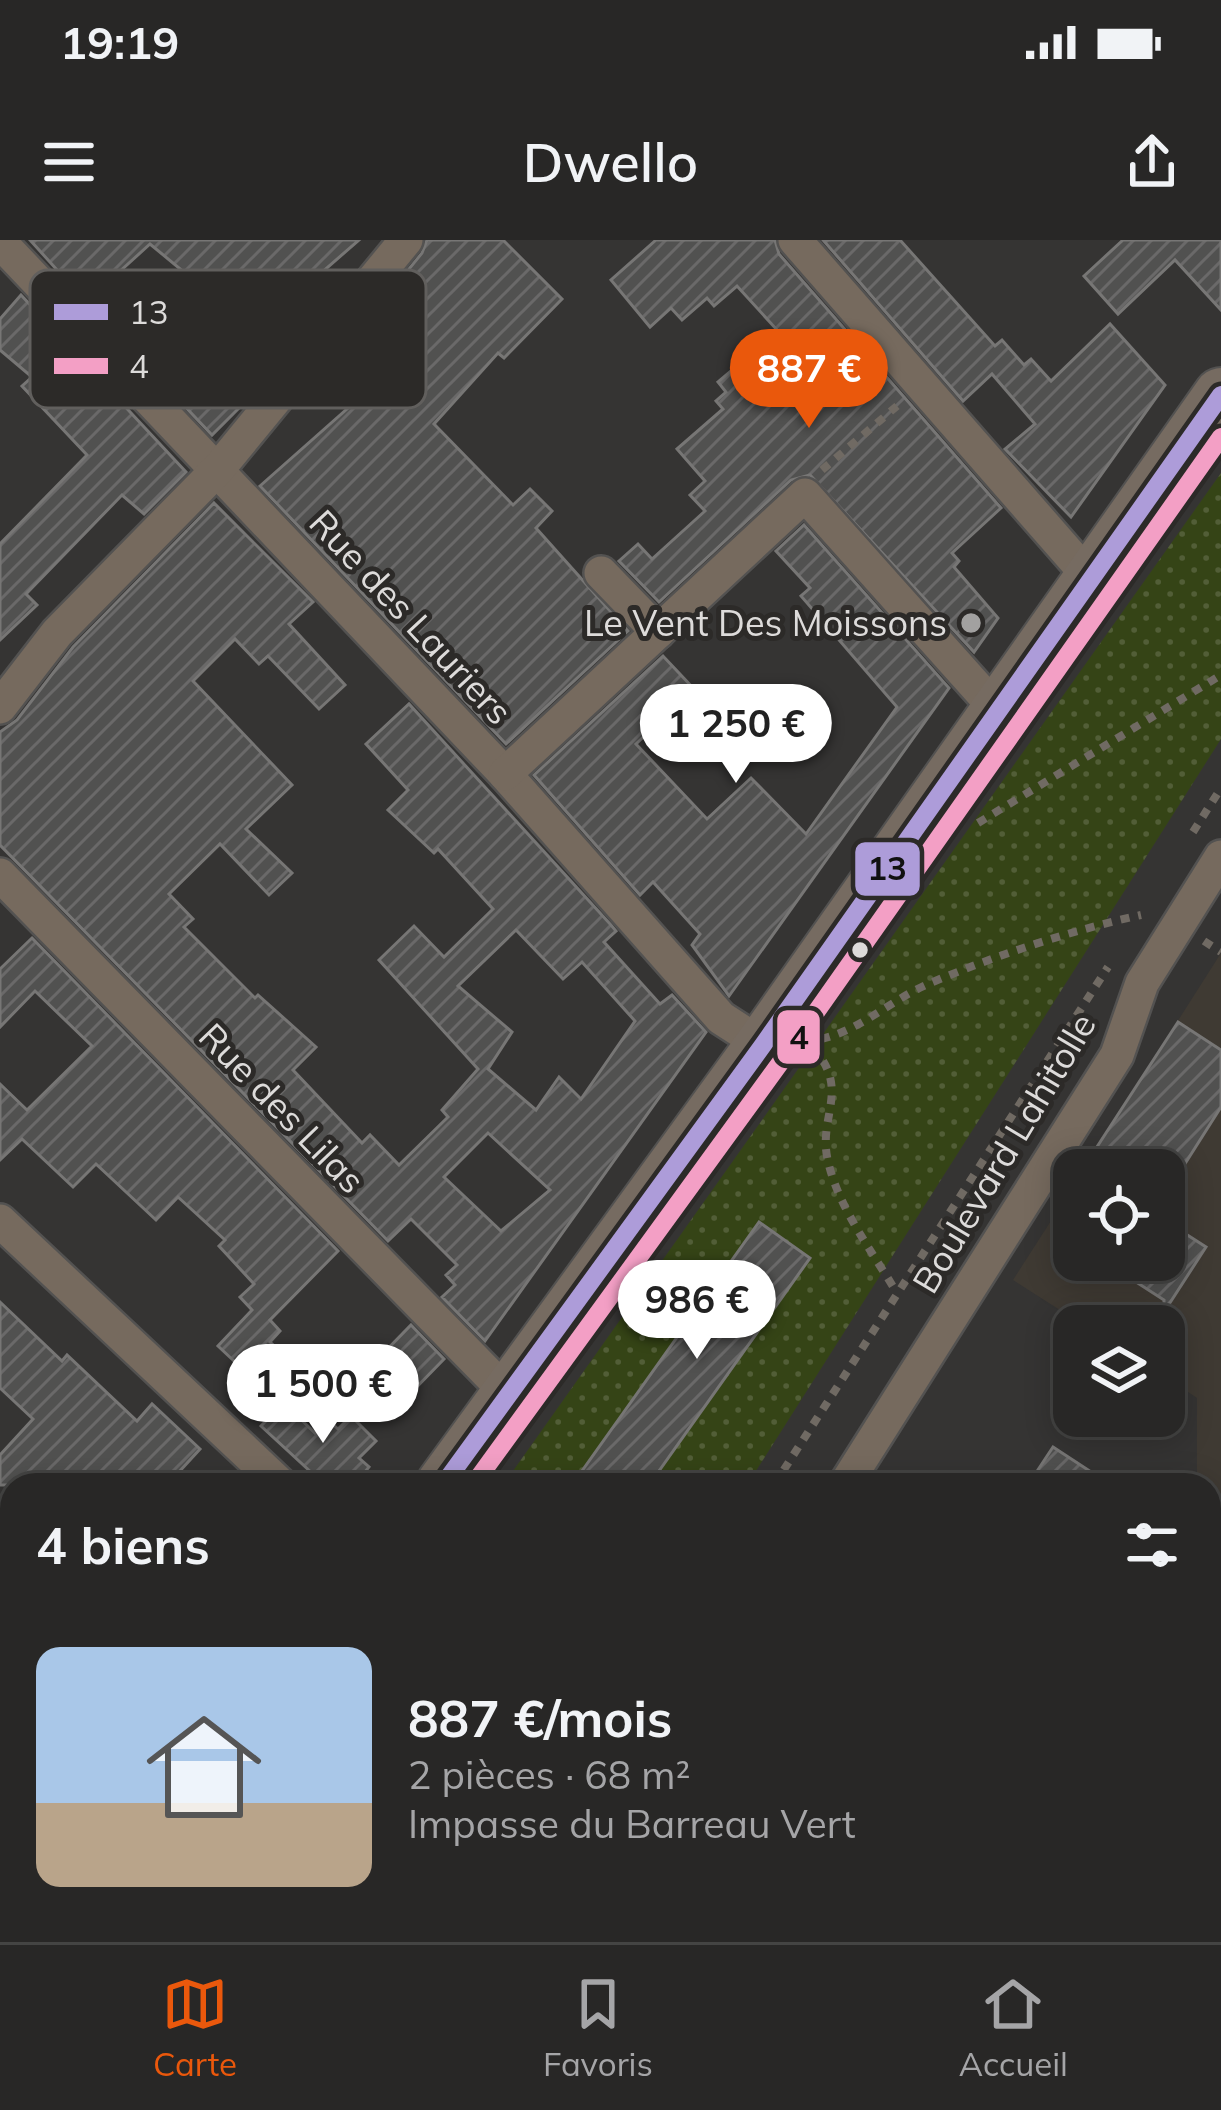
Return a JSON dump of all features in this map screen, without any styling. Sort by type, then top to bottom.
[{"type":"main road","points":[[452,1473],[763,1045],[1221,395]]},
{"type":"street","points":[[381,270],[406,240]]},
{"type":"street","points":[[795,240],[1091,579]]},
{"type":"street","name":"Rue des Lauriers","points":[[0,242],[30,273]]},
{"type":"street","name":"Rue des Lauriers","points":[[161,408],[505,774],[721,1018],[763,1045]]},
{"type":"street","points":[[0,707],[57,633],[219,468],[268,408]]},
{"type":"street","points":[[505,774],[805,495],[998,711]]},
{"type":"street","points":[[601,573],[658,632]]},
{"type":"street","name":"Boulevard Lahitolle","points":[[853,1473],[1118,1054],[1142,983],[1210,897],[1221,857]]},
{"type":"street","name":"Rue des Lilas","points":[[0,875],[509,1395]]},
{"type":"street","points":[[0,1221],[268,1473]]},
{"type":"path","points":[[805,495],[808,481],[922,385]]},
{"type":"path","points":[[970,826],[1221,675]]},
{"type":"path","points":[[897,1293],[826,1159],[834,1096],[827,1062],[807,1042],[842,1034],[926,985],[1071,930],[1144,910],[1129,934]]},
{"type":"path","points":[[782,1473],[1116,954]]},
{"type":"shaded area","points":[[1221,953],[1221,1473],[1197,1473],[1197,1398],[1185,1390],[1185,1305],[1053,1306],[1013,1280],[1053,1218],[1053,1281],[1185,1281],[1185,1149],[1096,1149]]},
{"type":"green space","points":[[1221,473],[1221,739],[755,1473],[512,1473]]},
{"type":"building","points":[[30,240],[359,240],[325,270],[181,270],[150,244],[121,270],[57,270]]},
{"type":"building","points":[[427,240],[503,240],[562,299],[504,358],[498,353],[434,424],[513,505],[530,489],[552,511],[536,528],[628,631],[506,744],[260,486],[348,408],[426,408],[426,270],[408,270]]},
{"type":"building","points":[[656,240],[775,240],[779,254],[1001,508],[952,553],[959,561],[954,567],[998,618],[974,652],[810,475],[791,480],[659,602],[619,561],[638,544],[652,559],[705,511],[690,495],[705,481],[677,449],[723,409],[716,401],[726,392],[718,382],[778,331],[737,286],[714,306],[707,298],[682,320],[671,308],[650,327],[611,280]]},
{"type":"building","points":[[823,240],[900,240],[995,346],[1002,340],[1024,365],[1031,359],[1051,381],[1110,324],[1165,385],[1071,517],[1005,449],[1035,424],[992,374],[963,401]]},
{"type":"building","points":[[1123,240],[1221,240],[1221,310],[1175,260],[1118,314],[1084,276]]},
{"type":"building","points":[[21,295],[30,305],[30,375],[0,350],[0,319]]},
{"type":"building","points":[[43,408],[126,408],[186,472],[144,514],[122,495],[26,594],[37,605],[0,640],[0,544],[87,455]]},
{"type":"building","points":[[186,408],[239,408],[212,435]]},
{"type":"building","points":[[214,503],[313,602],[289,624],[345,685],[319,709],[268,656],[259,664],[235,639],[193,681],[292,785],[246,829],[292,873],[269,895],[220,844],[169,894],[193,919],[184,927],[255,998],[258,995],[316,1047],[293,1070],[362,1143],[370,1135],[399,1165],[448,1117],[442,1110],[478,1069],[379,960],[414,926],[444,957],[493,909],[438,849],[434,853],[388,810],[408,790],[366,744],[409,704],[611,925],[616,931],[604,942],[660,1004],[672,995],[706,1032],[485,1341],[442,1297],[455,1285],[446,1275],[457,1265],[411,1219],[388,1241],[0,845],[0,732],[17,720],[73,647]],"holes":[[[516,930],[563,979],[582,962],[635,1021],[581,1099],[559,1077],[536,1110],[488,1069],[512,1032],[458,986]],[[488,1133],[550,1190],[501,1231],[444,1177]]]},
{"type":"building","points":[[804,525],[949,688],[729,996],[692,945],[700,934],[653,882],[640,895],[534,775],[663,656],[694,689],[636,744],[707,819],[751,778],[806,834],[897,707],[801,596],[810,588],[776,551]]},
{"type":"building","points":[[32,938],[338,1251],[270,1320],[280,1331],[270,1342],[295,1365],[268,1393],[218,1346],[252,1310],[240,1297],[254,1284],[219,1246],[225,1240],[178,1197],[156,1220],[96,1164],[73,1187],[22,1139],[0,1160],[0,1084],[27,1110],[92,1046],[35,991],[0,1027],[0,969]]},
{"type":"building","points":[[1178,1022],[1221,1050],[1221,1107],[1185,1164],[1185,1149],[1096,1149]]},
{"type":"building","points":[[759,1222],[810,1258],[658,1473],[581,1473]]},
{"type":"building","points":[[1185,1234],[1206,1247],[1185,1280]]},
{"type":"building","points":[[1135,1281],[1184,1281],[1169,1305]]},
{"type":"building","points":[[0,1302],[62,1361],[67,1355],[137,1421],[152,1404],[200,1449],[178,1473],[0,1473],[0,1455],[33,1419],[0,1388]]},
{"type":"building","points":[[411,1325],[444,1359],[402,1402],[369,1368]]},
{"type":"building","points":[[284,1403],[315,1433],[327,1419],[338,1429],[351,1416],[376,1441],[359,1458],[369,1467],[364,1473],[312,1473],[261,1426]]},
{"type":"building","points":[[1053,1447],[1093,1473],[1036,1473]]},
{"type":"transit line","name":"13","points":[[452,1473],[763,1045],[1221,395]]},
{"type":"transit line","name":"4","points":[[482,1473],[783,1059],[1221,437]]},
{"type":"place","name":"Le Vent Des Moissons","points":[[971,623]]}]
